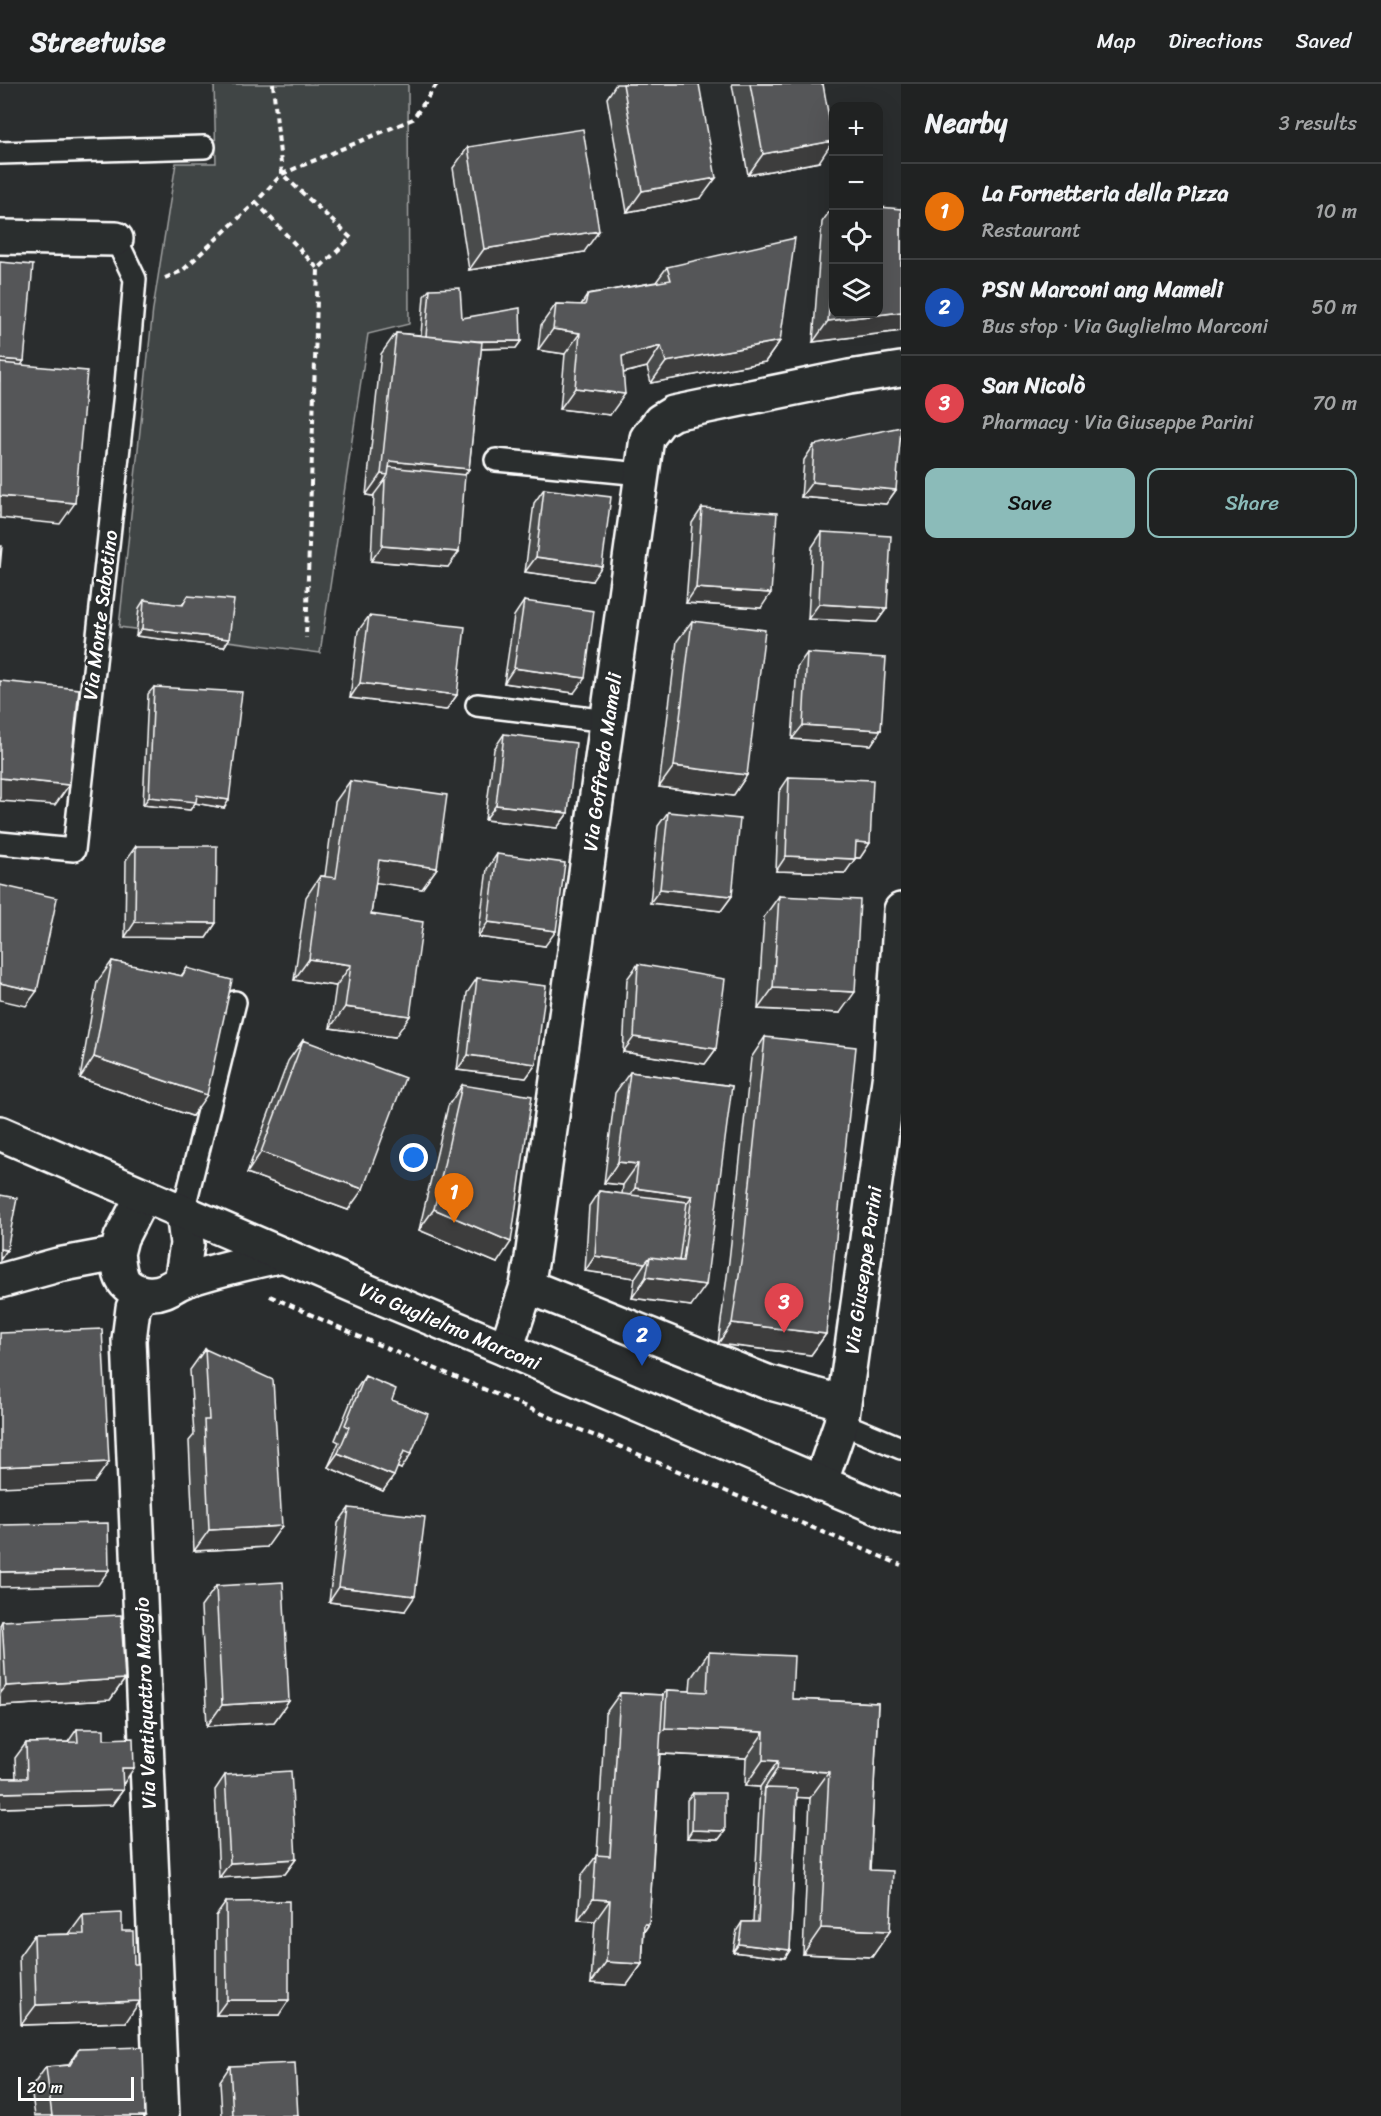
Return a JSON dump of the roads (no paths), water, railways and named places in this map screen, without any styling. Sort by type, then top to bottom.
[{"type":"street","points":[[0,237],[116,239]]},
{"type":"street","name":"Via Goffredo Mameli","points":[[506,1349],[527,1286],[647,438],[660,421],[673,413],[849,377],[901,369]]},
{"type":"street","name":"Via Giuseppe Parini","points":[[820,1484],[842,1413],[890,1073],[901,910]]},
{"type":"street","name":"Via Guglielmo Marconi","points":[[0,1133],[901,1517]]},
{"type":"street","points":[[143,1195],[121,1238],[117,1254],[121,1274],[126,1284],[142,1293],[154,1293],[181,1282],[235,1266],[283,1255]]},
{"type":"street","points":[[181,1282],[187,1244],[183,1212]]},
{"type":"street","points":[[0,1281],[58,1265],[117,1254]]},
{"type":"street","points":[[527,1286],[842,1413]]},
{"type":"street","name":"Via Ventiquattro Maggio","points":[[142,1293],[133,1308],[129,1340],[162,2116]]},
{"type":"lane","points":[[0,153],[204,147]]},
{"type":"lane","name":"Via Monte Sabotino","points":[[0,843],[74,849],[126,384],[135,279],[116,239]]},
{"type":"lane","points":[[496,460],[641,474]]},
{"type":"lane","points":[[477,705],[608,721]]},
{"type":"lane","points":[[183,1212],[236,1002]]},
{"type":"lane","points":[[842,1413],[901,1448]]},
{"type":"place","name":"La Fornetteria della Pizza","points":[[454,1223]]},
{"type":"place","name":"San Nicolò","points":[[784,1333]]},
{"type":"place","name":"PSN Marconi ang Mameli","points":[[642,1366]]}]
